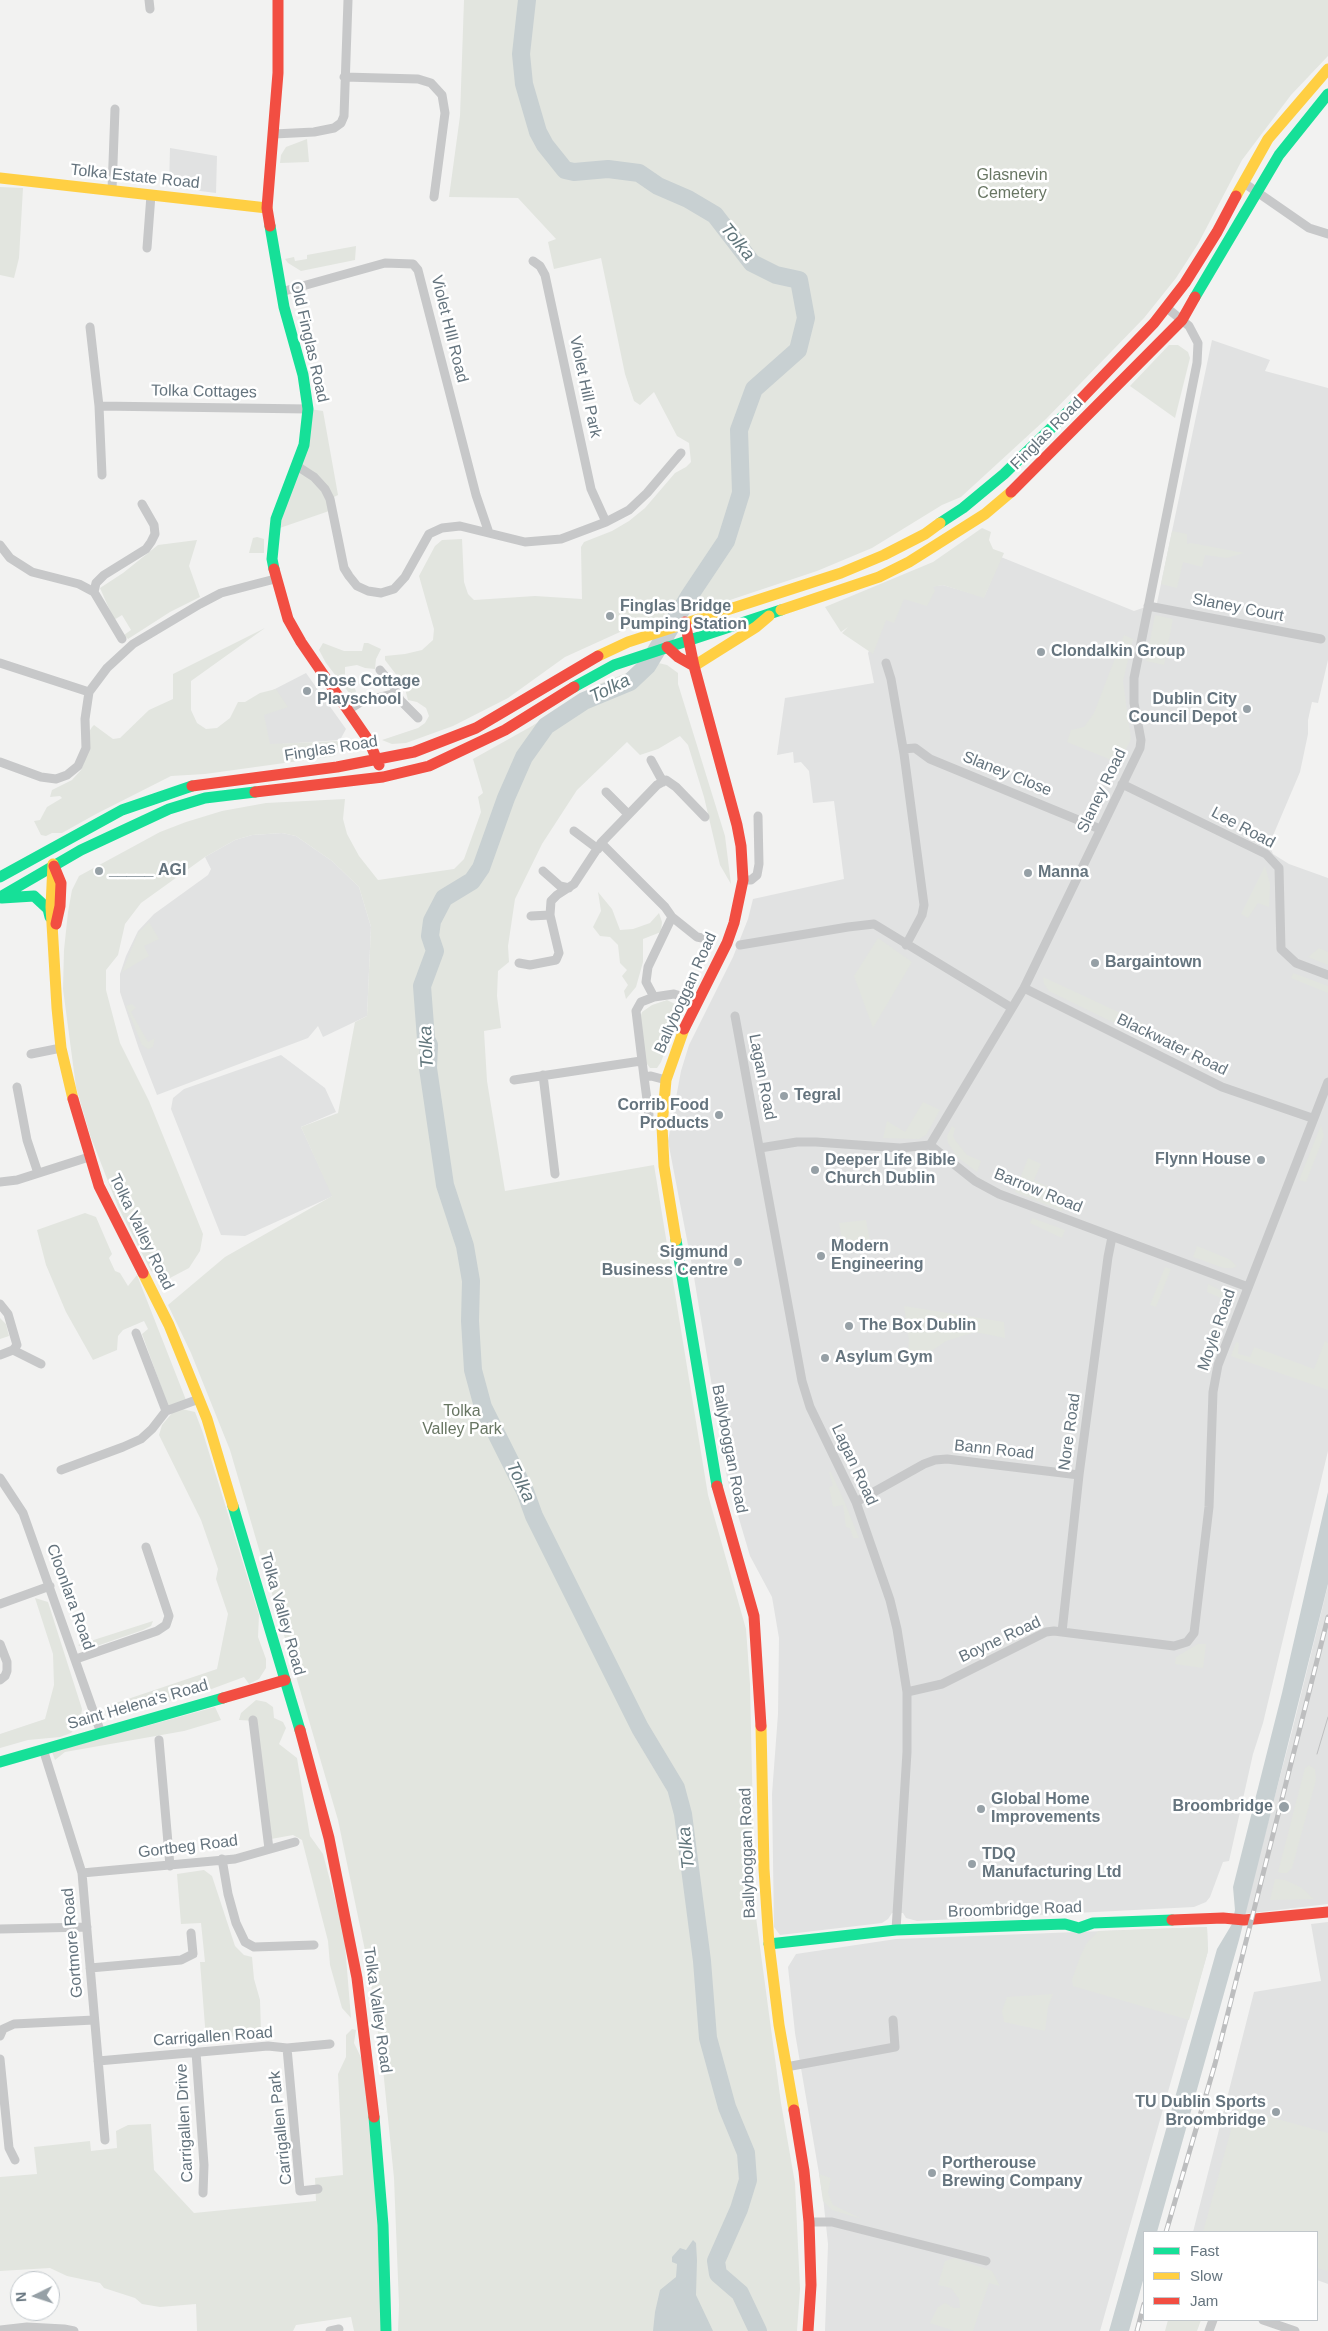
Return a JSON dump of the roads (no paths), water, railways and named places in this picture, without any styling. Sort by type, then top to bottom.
[{"type":"main road","name":"Old Finglas Road","points":[[278,0],[278,73],[267,208],[280,292],[303,375],[308,409],[304,445],[282,500],[275,524],[272,559],[275,579],[288,619],[301,642],[369,741],[378,759],[383,776]]},
{"type":"main road","name":"Finglas Road","points":[[0,877],[122,810],[200,784],[338,767],[414,752],[476,728],[588,660],[685,622],[841,573],[884,555],[926,534],[963,508],[1004,474],[1105,376],[1167,308],[1217,232],[1253,163],[1277,126],[1328,69]]},
{"type":"main road","name":"Finglas Road","points":[[0,897],[54,864],[169,809],[205,798],[383,776],[429,766],[505,730],[592,676],[644,654],[878,577],[940,544],[985,514],[1012,491],[1182,320],[1217,263],[1257,190],[1290,140],[1328,94]]},
{"type":"main road","name":"Tolka Estate Road","points":[[0,178],[267,208]]},
{"type":"main road","points":[[667,647],[678,657],[694,666],[756,628],[772,613]]},
{"type":"main road","name":"Ballyboggan Road","points":[[685,622],[694,666],[738,825],[742,856],[742,880],[740,898],[732,929],[676,1048],[666,1080],[662,1126],[667,1185],[719,1495],[747,1585],[754,1616],[760,1693],[764,1869],[769,1944],[786,2067],[804,2171],[809,2222],[811,2285],[808,2331]]},
{"type":"main road","points":[[44,852],[54,864]]},
{"type":"main road","name":"Tolka Valley Road","points":[[54,864],[51,907],[54,932],[54,976],[61,1048],[89,1157],[111,1210],[172,1333],[200,1399],[285,1680],[328,1831],[356,1978],[370,2076],[378,2153],[386,2331]]},
{"type":"main road","points":[[0,897],[34,896],[48,909],[54,932]]},
{"type":"main road","name":"Saint Helena's Road","points":[[0,1762],[43,1748],[285,1680]]},
{"type":"main road","name":"Broombridge Road","points":[[769,1944],[896,1930],[1065,1924],[1079,1928],[1094,1923],[1223,1918],[1265,1919],[1328,1912]]},
{"type":"street","points":[[274,134],[314,132],[334,128],[341,123],[344,116],[348,0]]},
{"type":"street","points":[[344,77],[418,79],[432,83],[442,95],[445,113],[434,197]]},
{"type":"street","points":[[112,190],[116,109]]},
{"type":"street","points":[[1244,183],[1257,190],[1309,228],[1328,234]]},
{"type":"street","points":[[147,248],[151,195]]},
{"type":"street","name":"Violet Hill Park","points":[[533,261],[540,266],[545,274],[591,488],[606,522]]},
{"type":"street","name":"Violet HIll Road","points":[[280,292],[386,263],[412,264],[418,270],[474,486],[489,534]]},
{"type":"street","name":"Slaney Road","points":[[930,1146],[1024,988],[1140,748],[1141,740],[1134,703],[1134,678],[1196,363],[1198,343],[1196,335],[1167,308]]},
{"type":"street","points":[[90,327],[99,406],[102,475]]},
{"type":"street","name":"Tolka Cottages","points":[[99,406],[308,409]]},
{"type":"street","points":[[297,466],[314,477],[325,489],[330,499],[344,568],[357,586],[368,591],[381,593],[394,588],[405,577],[429,534],[442,528],[460,526],[525,542],[547,542],[606,522],[629,510],[680,453]]},
{"type":"street","points":[[94,592],[96,583],[104,575],[146,549],[151,542],[155,534],[154,525],[142,504]]},
{"type":"street","points":[[0,545],[10,558],[32,572],[79,584],[94,592],[122,639]]},
{"type":"street","points":[[0,762],[41,777],[56,779],[67,775],[78,766],[86,748],[85,719],[88,692],[107,668],[133,644],[176,617],[220,593],[275,579]]},
{"type":"street","name":"Slaney Court","points":[[1148,606],[1321,639]]},
{"type":"street","points":[[0,663],[88,692]]},
{"type":"street","points":[[886,663],[891,679],[903,749],[924,905],[922,915],[906,945]]},
{"type":"street","points":[[380,670],[396,693],[418,718]]},
{"type":"street","points":[[348,710],[367,700],[396,693]]},
{"type":"street","name":"Slaney Close","points":[[903,749],[915,748],[930,759],[1100,829]]},
{"type":"street","points":[[651,760],[663,782]]},
{"type":"street","points":[[519,963],[530,965],[556,960],[559,953],[550,915],[551,901],[556,894],[574,884],[599,846],[628,814],[663,782],[666,780],[676,787],[705,817]]},
{"type":"street","name":"Lee Road","points":[[1122,784],[1266,854],[1279,868],[1281,949],[1296,963],[1328,975]]},
{"type":"street","points":[[606,792],[628,814]]},
{"type":"street","points":[[742,880],[751,880],[757,875],[759,864],[758,816]]},
{"type":"street","points":[[574,831],[599,846],[665,907],[672,917],[697,937],[707,939]]},
{"type":"street","points":[[543,871],[560,886],[569,888]]},
{"type":"street","points":[[531,916],[550,915]]},
{"type":"street","points":[[654,997],[646,982],[648,967],[672,917]]},
{"type":"street","points":[[740,946],[848,926],[874,924],[1012,1008]]},
{"type":"street","name":"Blackwater Road","points":[[1024,988],[1222,1087],[1312,1118]]},
{"type":"street","points":[[648,1115],[636,1011],[641,1002],[654,997],[674,994],[697,1001]]},
{"type":"street","name":"Lagan Road","points":[[735,1016],[802,1381],[810,1407],[856,1502],[890,1600],[907,1692],[907,1752],[896,1930]]},
{"type":"street","points":[[30,1054],[61,1048]]},
{"type":"street","points":[[514,1080],[641,1061]]},
{"type":"street","points":[[543,1075],[555,1174]]},
{"type":"street","points":[[644,1077],[651,1076],[666,1080]]},
{"type":"street","name":"Moyle Road","points":[[1194,1633],[1209,1507],[1213,1392],[1218,1365],[1312,1118],[1328,1082]]},
{"type":"street","points":[[17,1087],[27,1140],[38,1173]]},
{"type":"street","points":[[760,1148],[816,1142],[900,1148],[930,1146]]},
{"type":"street","name":"Barrow Road","points":[[930,1146],[975,1181],[999,1194],[1248,1287]]},
{"type":"street","points":[[0,1182],[38,1173],[89,1157]]},
{"type":"street","name":"Nore Road","points":[[1062,1632],[1079,1475],[1112,1237]]},
{"type":"street","points":[[0,1304],[8,1314],[14,1329],[17,1345],[13,1350],[0,1355]]},
{"type":"street","points":[[136,1333],[166,1412]]},
{"type":"street","points":[[13,1350],[41,1364]]},
{"type":"street","points":[[61,1470],[123,1447],[141,1438],[152,1429],[166,1412],[200,1399]]},
{"type":"street","name":"Bann Road","points":[[856,1502],[924,1464],[935,1460],[947,1459],[1079,1475]]},
{"type":"street","name":"Cloonlara Road","points":[[0,1478],[23,1513],[101,1733]]},
{"type":"street","points":[[76,1658],[157,1630],[166,1625],[169,1616],[146,1548]]},
{"type":"street","points":[[0,1604],[50,1586]]},
{"type":"street","name":"Boyne Road","points":[[907,1692],[942,1684],[1038,1635],[1054,1631],[1174,1646],[1187,1642],[1194,1633]]},
{"type":"street","points":[[0,1644],[7,1662],[7,1671],[0,1680]]},
{"type":"street","points":[[254,1720],[269,1849]]},
{"type":"street","points":[[159,1740],[170,1866]]},
{"type":"street","name":"Gortmore Road","points":[[43,1748],[82,1873],[105,2140]]},
{"type":"street","name":"Gortbeg Road","points":[[82,1873],[235,1859],[295,1842]]},
{"type":"street","points":[[222,1859],[228,1894],[236,1923],[245,1942],[254,1947],[314,1945]]},
{"type":"street","points":[[0,1929],[86,1927]]},
{"type":"street","points":[[90,1968],[181,1960],[192,1954],[191,1933]]},
{"type":"street","points":[[0,2036],[3,2029],[14,2024],[94,2020]]},
{"type":"street","points":[[786,2067],[895,2047],[893,2020]]},
{"type":"street","name":"Carrigallen Road","points":[[98,2061],[268,2046],[287,2048],[330,2044]]},
{"type":"street","name":"Carrigallen Park","points":[[287,2048],[300,2191],[318,2189]]},
{"type":"street","name":"Carrigallen Drive","points":[[196,2052],[204,2165],[203,2193]]},
{"type":"street","points":[[0,2059],[9,2148],[14,2160]]},
{"type":"street","points":[[809,2222],[832,2222],[986,2261]]},
{"type":"street","points":[[1266,2321],[1295,2331]]},
{"type":"street","points":[[0,2330],[27,2327],[74,2331]]},
{"type":"waterway","name":"Tolka","points":[[527,0],[521,54],[524,84],[538,132],[545,145],[565,170],[574,172],[608,169],[639,173],[658,186],[688,199],[715,215],[752,263],[776,275],[799,280],[806,318],[798,350],[754,389],[739,430],[741,493],[726,541],[690,595],[647,666],[630,682],[584,701],[546,726],[524,757],[506,798],[481,868],[472,881],[444,898],[432,921],[430,936],[435,951],[422,986],[426,1039],[429,1045],[428,1068],[445,1185],[465,1246],[471,1281],[470,1321],[473,1370],[483,1407],[525,1491],[534,1516],[640,1728],[676,1788],[683,1814],[702,1961],[708,2038],[727,2107],[746,2153],[748,2180],[739,2209],[716,2261],[718,2274],[740,2293],[758,2331]]},
{"type":"tram line","points":[[1317,1754],[1328,1717]]},
{"type":"railway","points":[[1166,2231],[1215,2064],[1328,1617]]},
{"type":"railway","points":[[1137,2331],[1143,2308]]},
{"type":"place","name":"Finglas Bridge Pumping Station","points":[[610,616]]},
{"type":"place","name":"Clondalkin Group","points":[[1041,652]]},
{"type":"place","name":"Rose Cottage Playschool","points":[[307,691]]},
{"type":"place","name":"Dublin City Council Depot","points":[[1247,709]]},
{"type":"place","name":"_____ AGI","points":[[99,871]]},
{"type":"place","name":"Manna","points":[[1028,873]]},
{"type":"place","name":"Bargaintown","points":[[1095,963]]},
{"type":"place","name":"Tegral","points":[[784,1096]]},
{"type":"place","name":"Corrib Food Products","points":[[719,1115]]},
{"type":"place","name":"Flynn House","points":[[1261,1160]]},
{"type":"place","name":"Deeper Life Bible Church Dublin","points":[[815,1170]]},
{"type":"place","name":"Modern Engineering","points":[[821,1256]]},
{"type":"place","name":"Sigmund Business Centre","points":[[738,1262]]},
{"type":"place","name":"The Box Dublin","points":[[849,1326]]},
{"type":"place","name":"Asylum Gym","points":[[825,1358]]},
{"type":"place","name":"Broombridge","points":[[1284,1807]]},
{"type":"place","name":"Global Home Improvements","points":[[981,1809]]},
{"type":"place","name":"TDQ Manufacturing Ltd","points":[[972,1864]]},
{"type":"place","name":"TU Dublin Sports Broombridge","points":[[1276,2112]]},
{"type":"place","name":"Portherouse Brewing Company","points":[[932,2173]]},
{"type":"park label","name":"Glasnevin Cemetery","points":[[1012,185]]},
{"type":"park label","name":"Tolka Valley Park","points":[[462,1421]]}]
